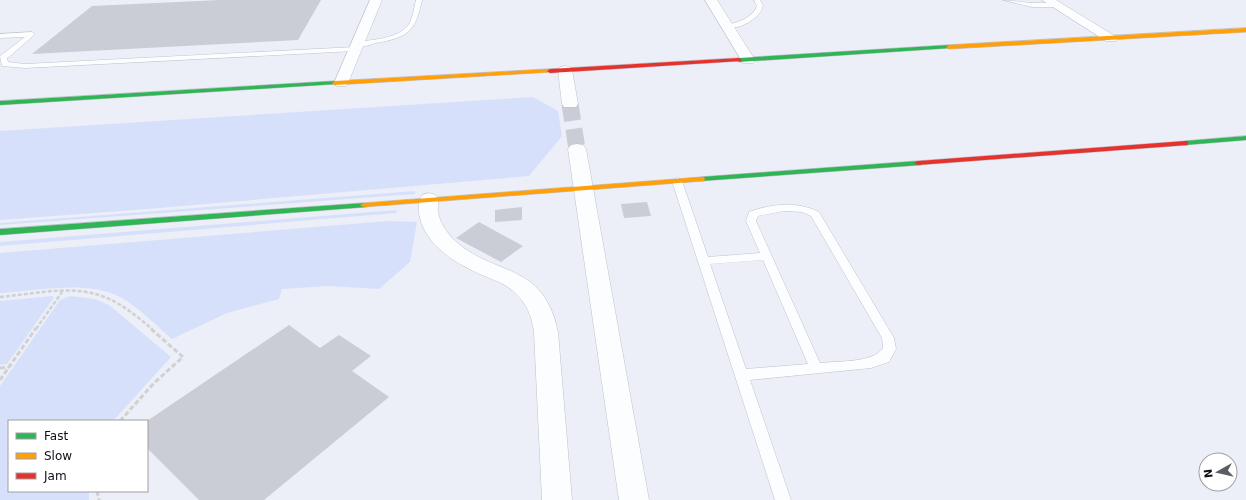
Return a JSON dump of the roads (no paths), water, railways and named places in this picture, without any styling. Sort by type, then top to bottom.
[{"type":"street","points":[[341,83],[376,0]]},
{"type":"street","points":[[711,0],[748,60]]},
{"type":"street","points":[[1052,2],[1111,38]]},
{"type":"street","points":[[0,103],[1246,30]]},
{"type":"street","points":[[565,70],[570,104]]},
{"type":"street","points":[[0,232],[1246,138]]},
{"type":"street","points":[[577,149],[634,500]]},
{"type":"street","points":[[429,199],[428,213],[430,220],[440,237],[455,250],[474,263],[517,283],[534,299],[540,310],[544,320],[546,332],[557,500]]},
{"type":"lane","points":[[0,36],[32,34],[3,58],[5,64],[16,66],[356,47],[394,36],[406,30],[412,23],[419,0]]},
{"type":"lane","points":[[727,27],[748,20],[757,14],[760,6],[757,0]]},
{"type":"lane","points":[[1006,0],[1032,5],[1052,2]]},
{"type":"lane","points":[[677,181],[783,500]]},
{"type":"lane","points":[[742,375],[816,368],[878,361],[888,354],[890,344],[818,216],[813,211],[796,208],[758,212],[753,214],[751,221],[816,368]]},
{"type":"lane","points":[[704,261],[766,256]]},
{"type":"tunnel","points":[[570,104],[577,149]]}]
